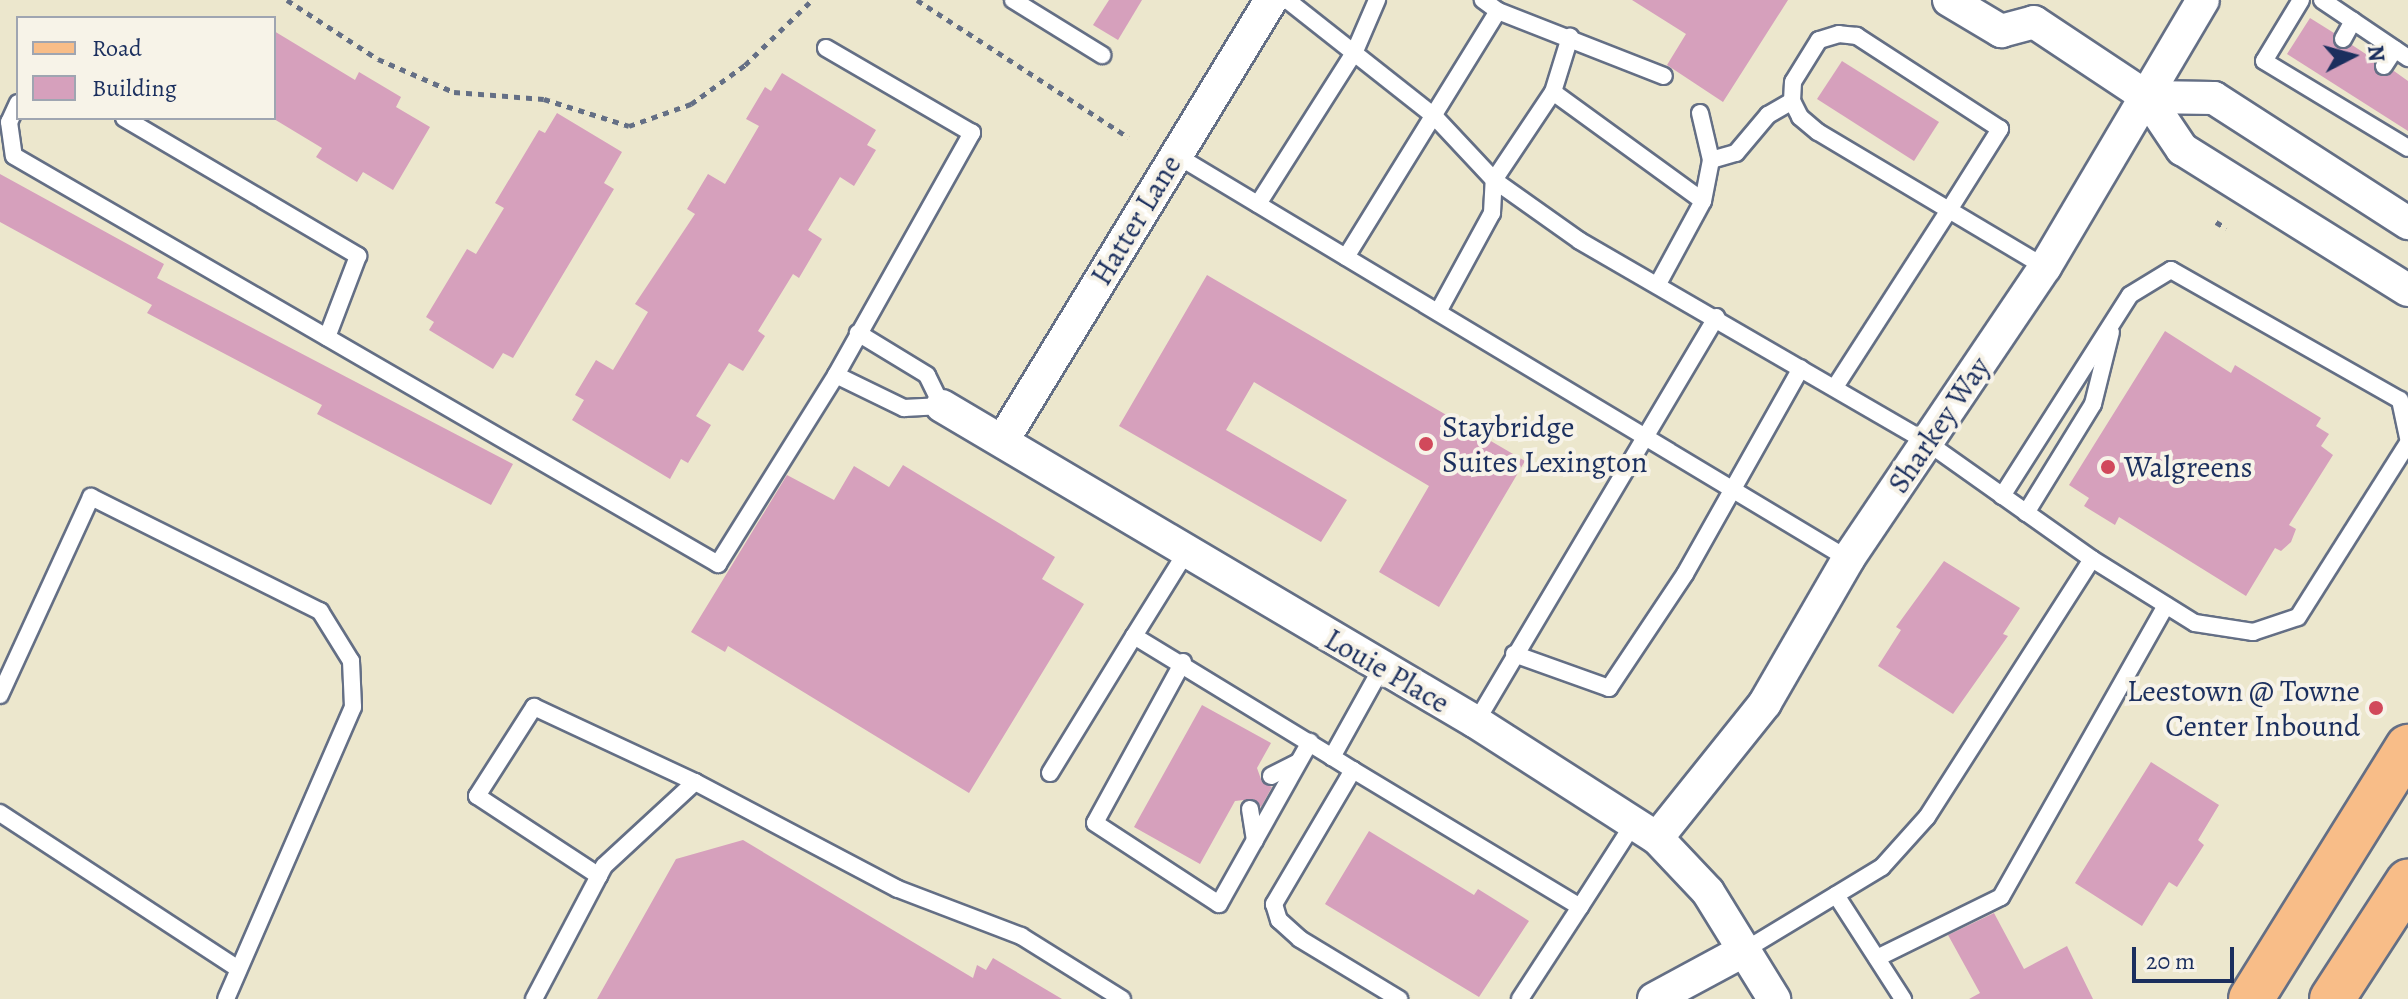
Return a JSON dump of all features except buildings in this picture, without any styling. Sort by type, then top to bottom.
[{"type":"main road","points":[[2251,999],[2408,747]]},
{"type":"main road","points":[[2332,999],[2408,882]]},
{"type":"street","name":"Hatter Lane","points":[[1003,440],[1271,0]]},
{"type":"street","points":[[1949,0],[2001,31],[2033,11],[2147,97],[2182,149],[2408,290]]},
{"type":"street","name":"Sharkey Way","points":[[1646,830],[1765,703],[1848,559],[2045,267],[2203,0]]},
{"type":"street","points":[[2147,97],[2214,98],[2404,212]]},
{"type":"street","name":"Louie Place","points":[[942,406],[1381,669],[1476,722],[1646,830],[1708,892],[1774,999]]},
{"type":"street","points":[[1654,999],[1745,950]]},
{"type":"lane","points":[[1013,0],[1102,55]]},
{"type":"lane","points":[[1287,0],[1435,117],[1494,180],[1580,241],[1716,317],[1928,443],[2002,496],[2026,513],[2092,559],[2195,623],[2253,632],[2298,617],[2408,441],[2400,400],[2171,270],[2130,295],[2002,496]]},
{"type":"lane","points":[[1258,204],[1355,51],[1377,0]]},
{"type":"lane","points":[[1483,0],[1498,11],[1664,76]]},
{"type":"lane","points":[[2301,0],[2264,61],[2316,82],[2393,130],[2408,148]]},
{"type":"lane","points":[[2322,0],[2402,53],[2384,66]]},
{"type":"lane","points":[[1346,257],[1498,11]]},
{"type":"lane","points":[[2343,39],[2353,21]]},
{"type":"lane","points":[[1835,387],[1949,210],[2000,129],[1857,36],[1839,34],[1819,40],[1793,82],[1792,101],[1818,132],[1949,210],[2045,267]]},
{"type":"lane","points":[[1438,312],[1492,213],[1494,180],[1553,92],[1570,37]]},
{"type":"lane","points":[[16,107],[9,122],[14,156],[718,564],[836,375],[972,133],[826,48]]},
{"type":"lane","points":[[1553,92],[1703,201]]},
{"type":"lane","points":[[1711,160],[1736,153],[1768,115],[1792,101]]},
{"type":"lane","points":[[1658,284],[1703,201],[1711,160],[1700,113]]},
{"type":"lane","points":[[127,120],[358,256],[327,337]]},
{"type":"lane","points":[[1176,155],[1848,559]]},
{"type":"lane","points":[[1476,722],[1716,317]]},
{"type":"lane","points":[[2026,513],[2093,404],[2114,319]]},
{"type":"lane","points":[[836,375],[904,408],[942,406],[927,375],[858,333]]},
{"type":"lane","points":[[1514,654],[1609,688],[1733,490],[1801,368]]},
{"type":"lane","points":[[0,695],[91,497],[320,611],[351,661],[353,707],[226,999]]},
{"type":"lane","points":[[1050,773],[1187,551]]},
{"type":"lane","points":[[1745,950],[1882,867],[1927,817],[2092,559]]},
{"type":"lane","points":[[1877,958],[2001,897],[2166,605]]},
{"type":"lane","points":[[1134,636],[1183,662],[1353,770],[1580,907]]},
{"type":"lane","points":[[1183,662],[1095,823],[1219,904],[1310,742]]},
{"type":"lane","points":[[1332,757],[1381,669]]},
{"type":"lane","points":[[599,876],[477,796],[534,707],[695,782],[898,889],[1021,936],[1122,999]]},
{"type":"lane","points":[[1271,776],[1299,761]]},
{"type":"lane","points":[[1353,770],[1274,904],[1279,920],[1300,939],[1399,999]]},
{"type":"lane","points":[[534,999],[599,876],[695,782]]},
{"type":"lane","points":[[1250,809],[1255,841]]},
{"type":"lane","points":[[0,813],[237,968]]},
{"type":"lane","points":[[1520,999],[1580,907],[1646,830]]},
{"type":"lane","points":[[1836,895],[1903,999]]},
{"type":"path","points":[[287,0],[378,59],[454,92],[544,99],[629,126],[691,104],[745,65],[812,0]]},
{"type":"path","points":[[917,0],[1128,137]]},
{"type":"path","points":[[2216,222],[2226,228]]},
{"type":"place","name":"Staybridge Suites Lexington","points":[[1426,444]]},
{"type":"place","name":"Walgreens","points":[[2108,467]]},
{"type":"place","name":"Leestown @ Towne Center Inbound","points":[[2376,708]]}]
